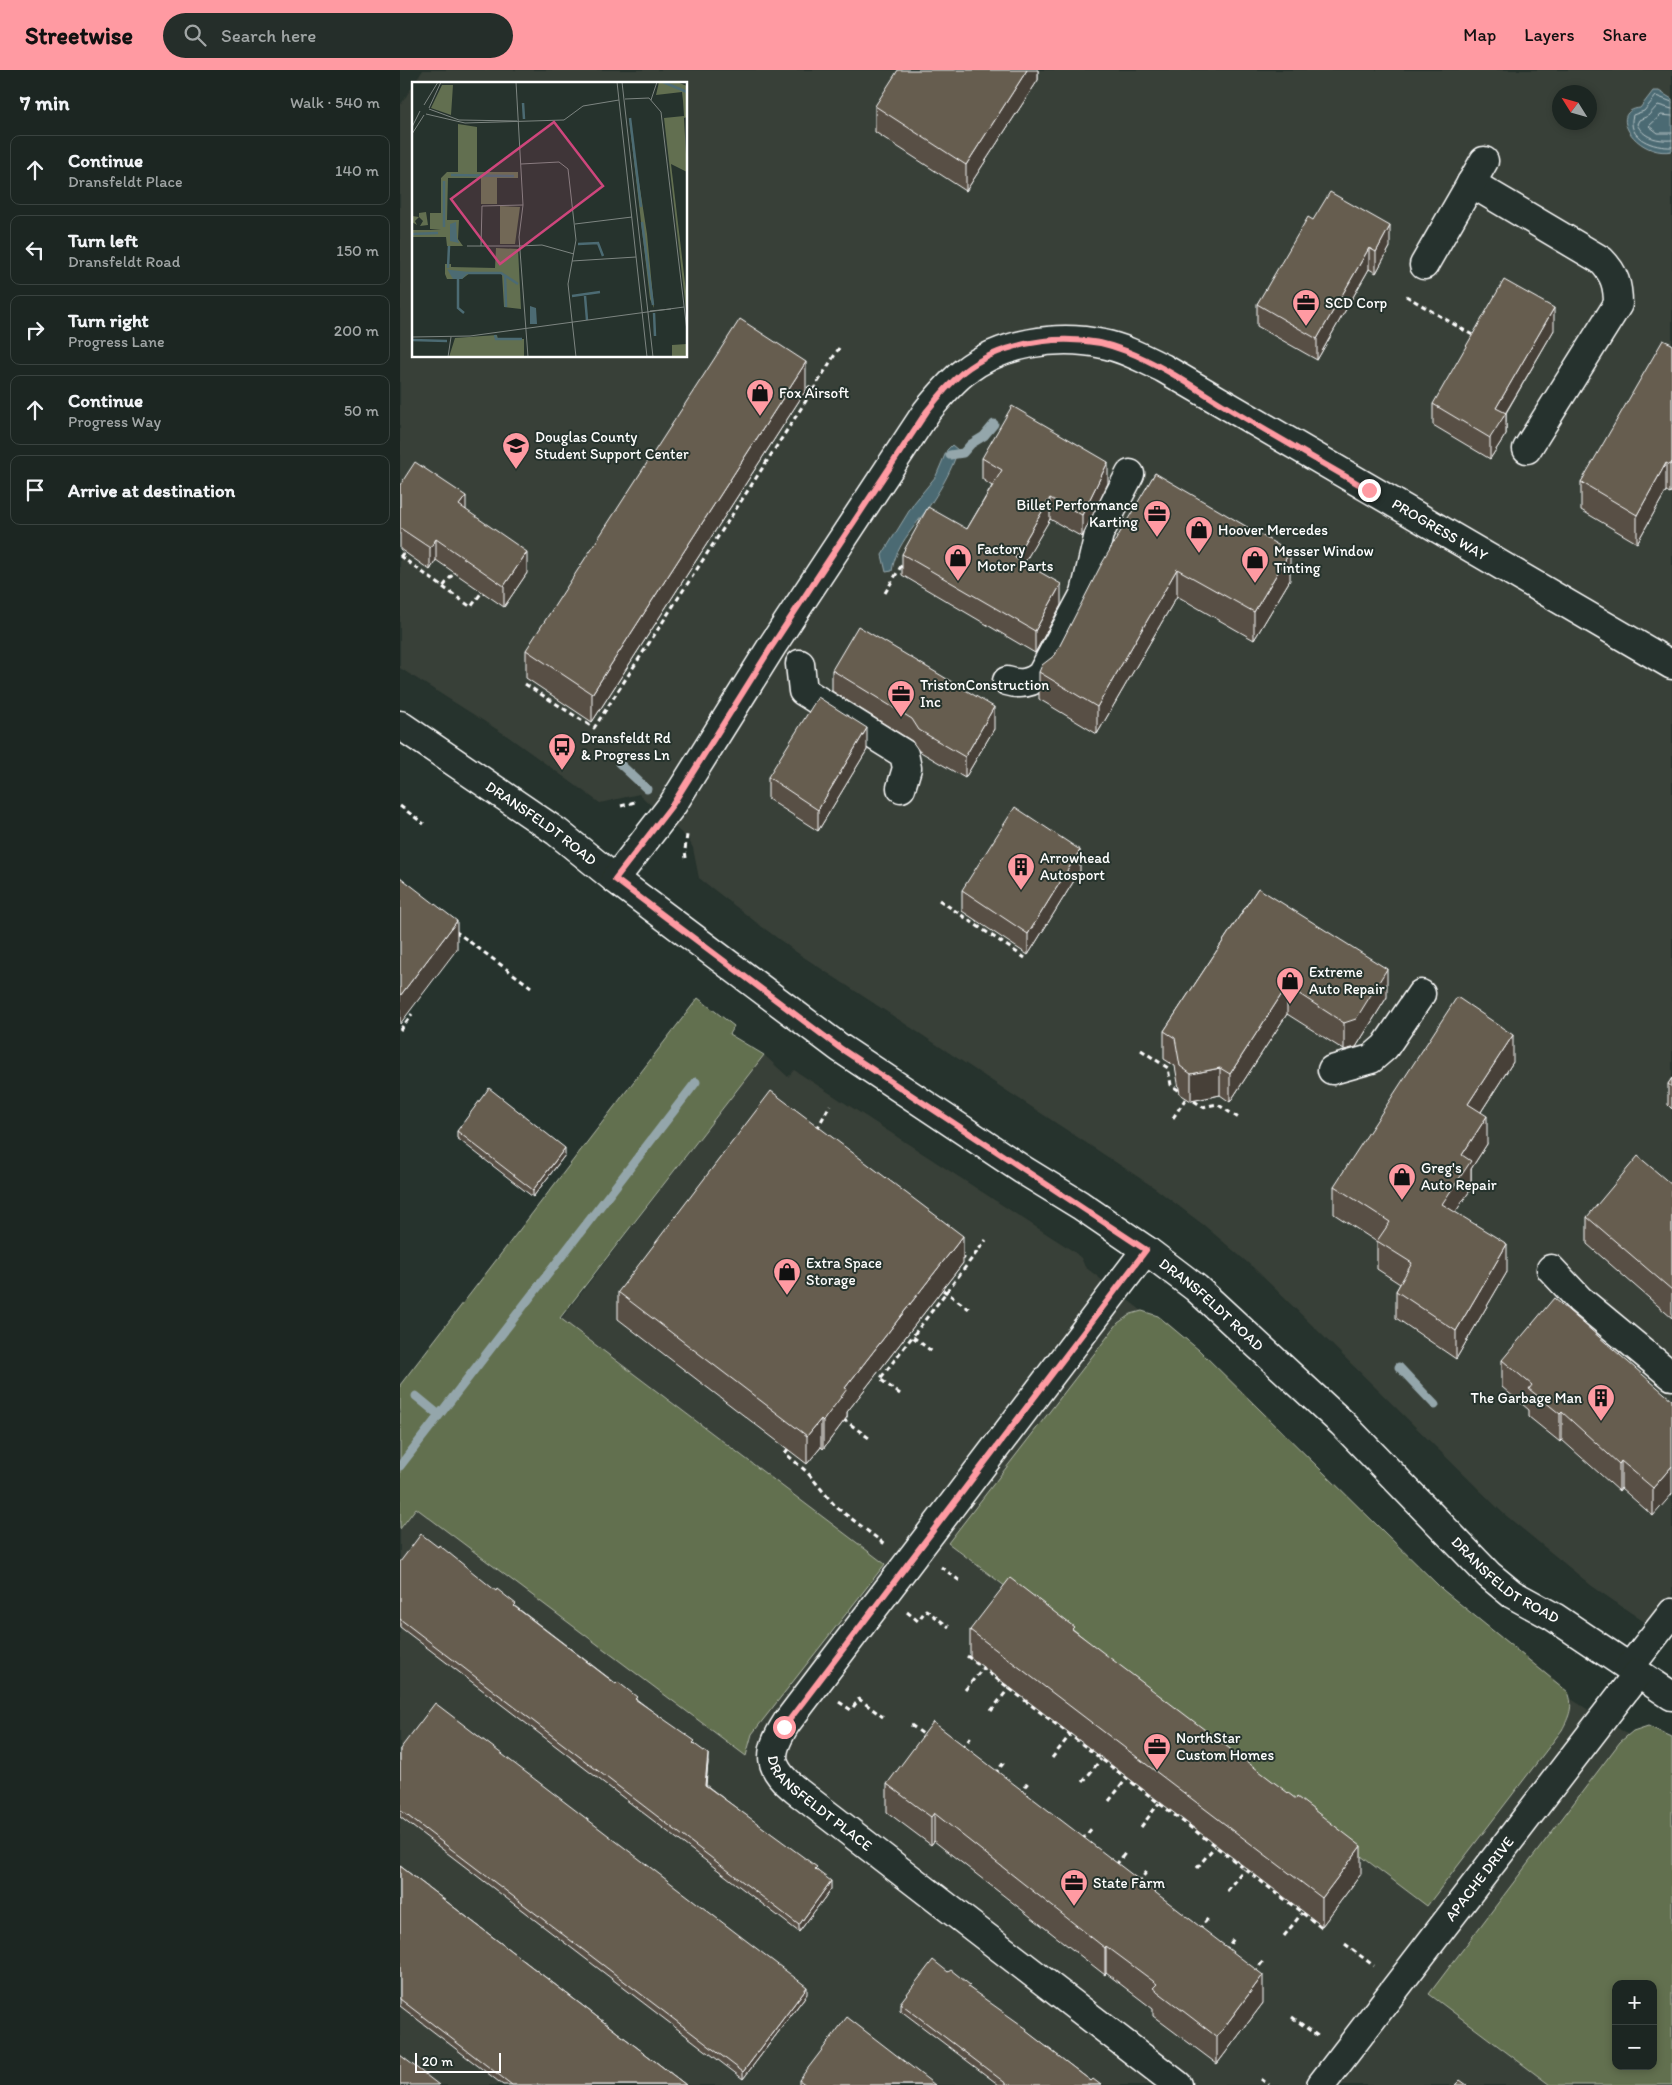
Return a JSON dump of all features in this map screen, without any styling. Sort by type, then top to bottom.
[{"type":"street","points":[[1424,265],[1478,172],[1602,260],[1611,270],[1618,285],[1618,304],[1527,449]]},
{"type":"street","name":"PROGRESS WAY","points":[[615,879],[673,804],[772,646],[909,438],[949,385],[964,371],[994,355],[1034,344],[1068,340],[1104,344],[1126,351],[1181,380],[1672,665]]},
{"type":"street","points":[[1007,681],[1024,683],[1033,681],[1040,675],[1085,593],[1099,534],[1130,474]]},
{"type":"street","points":[[800,664],[803,691],[904,754],[907,768],[901,788]]},
{"type":"street","name":"DRANSFELDT ROAD","points":[[400,725],[524,808],[615,879],[840,1048],[1146,1250],[1221,1309],[1322,1403],[1489,1575],[1512,1594],[1554,1616],[1672,1696]]},
{"type":"street","points":[[1332,1070],[1371,1059],[1385,1047],[1421,994]]},
{"type":"street","name":"DRANSFELDT PLACE","points":[[1146,1250],[787,1722],[778,1738],[773,1761],[776,1772],[791,1787],[1178,2085]]},
{"type":"street","points":[[1551,1270],[1580,1300],[1672,1376]]},
{"type":"street","name":"APACHE DRIVE","points":[[1322,2085],[1634,1670],[1672,1613]]},
{"type":"path","points":[[1406,296],[1481,340]]},
{"type":"path","points":[[525,684],[594,728],[839,348]]},
{"type":"path","points":[[798,380],[813,390]]},
{"type":"path","points":[[404,552],[400,557],[471,606],[482,592]]},
{"type":"path","points":[[885,594],[908,555]]},
{"type":"path","points":[[443,587],[458,566]]},
{"type":"path","points":[[400,806],[424,824]]},
{"type":"path","points":[[686,858],[685,842],[690,830]]},
{"type":"path","points":[[940,900],[1025,958]]},
{"type":"path","points":[[448,926],[531,987]]},
{"type":"path","points":[[400,1030],[412,1014]]},
{"type":"path","points":[[1141,1050],[1168,1068],[1171,1084],[1180,1091]]},
{"type":"path","points":[[1173,1118],[1186,1098]]},
{"type":"path","points":[[1194,1101],[1203,1107],[1217,1104],[1240,1118]]},
{"type":"path","points":[[817,1133],[821,1120],[830,1105]]},
{"type":"path","points":[[900,1394],[880,1379],[945,1291],[986,1240]]},
{"type":"path","points":[[955,1252],[969,1262]]},
{"type":"path","points":[[945,1291],[969,1308]]},
{"type":"path","points":[[913,1336],[934,1353]]},
{"type":"path","points":[[842,1419],[869,1438]]},
{"type":"path","points":[[788,1449],[785,1453],[808,1472],[836,1507],[891,1549]]},
{"type":"path","points":[[941,1567],[960,1581]]},
{"type":"path","points":[[907,1612],[918,1621],[926,1610],[949,1627]]},
{"type":"path","points":[[967,1656],[1322,1928]]},
{"type":"path","points":[[965,1690],[982,1668]]},
{"type":"path","points":[[991,1711],[1009,1688]]},
{"type":"path","points":[[839,1702],[851,1710],[859,1699],[883,1717]]},
{"type":"path","points":[[912,1725],[933,1742]]},
{"type":"path","points":[[961,1750],[973,1735]]},
{"type":"path","points":[[1052,1758],[1070,1735]]},
{"type":"path","points":[[1083,1782],[1101,1759]]},
{"type":"path","points":[[994,1776],[1006,1761]]},
{"type":"path","points":[[1109,1801],[1127,1778]]},
{"type":"path","points":[[1018,1795],[1030,1780]]},
{"type":"path","points":[[1141,1827],[1159,1804]]},
{"type":"path","points":[[1081,1842],[1093,1827]]},
{"type":"path","points":[[1197,1868],[1215,1846]]},
{"type":"path","points":[[1114,1868],[1126,1852]]},
{"type":"path","points":[[1227,1891],[1244,1869]]},
{"type":"path","points":[[1136,1885],[1148,1870]]},
{"type":"path","points":[[1284,1936],[1302,1913]]},
{"type":"path","points":[[1197,1932],[1209,1917]]},
{"type":"path","points":[[1224,1952],[1235,1937]]},
{"type":"path","points":[[1345,1944],[1374,1966]]},
{"type":"path","points":[[1252,1974],[1264,1960]]},
{"type":"path","points":[[1292,2017],[1319,2037]]},
{"type":"path","points":[[1261,2080],[1268,2085]]},
{"type":"shaded area","points":[[423,70],[1672,70],[1672,1641],[1592,1586],[1503,1513],[1255,1269],[1205,1226],[1155,1188],[799,954],[761,926],[699,878],[693,848],[689,840],[639,794],[600,803],[506,735],[400,668],[400,106],[412,87],[412,358],[688,358],[688,82],[415,82]]},
{"type":"shaded area","points":[[764,1055],[788,1077],[794,1070],[1073,1251],[1081,1258],[1085,1267],[1142,1311],[1153,1314],[1167,1322],[1232,1381],[1443,1590],[1560,1684],[1571,1699],[1627,1734],[1648,1726],[1672,1737],[1672,2085],[400,2085],[400,1529]]},
{"type":"green space","points":[[698,998],[734,1026],[729,1034],[764,1055],[560,1318],[885,1564],[752,1734],[746,1756],[416,1508],[400,1529],[400,1385]]},
{"type":"green space","points":[[1142,1311],[1158,1316],[1199,1350],[1443,1590],[1568,1692],[1571,1702],[1570,1711],[1562,1730],[1427,1906],[948,1543],[1118,1323],[1131,1314]]},
{"type":"green space","points":[[1648,1726],[1672,1737],[1672,2085],[1550,2085],[1429,1994],[1620,1742],[1633,1731]]},
{"type":"water","points":[[1653,91],[1659,91],[1672,99],[1672,151],[1659,151],[1647,148],[1630,133],[1626,125],[1626,117],[1630,111],[1640,108]]},
{"type":"water","points":[[952,445],[958,450],[947,477],[932,502],[908,534],[894,561],[892,571],[886,572],[882,555],[914,503],[936,476],[947,450]]},
{"type":"building","points":[[898,70],[1027,70],[966,165],[875,106]]},
{"type":"building","points":[[1330,192],[1390,226],[1376,252],[1369,248],[1317,339],[1257,304],[1308,217],[1313,220]]},
{"type":"building","points":[[1504,280],[1554,308],[1496,408],[1506,413],[1490,438],[1433,404]]},
{"type":"building","points":[[740,319],[806,362],[592,694],[526,650]]},
{"type":"building","points":[[1663,340],[1672,344],[1672,462],[1670,465],[1666,463],[1637,515],[1581,482]]},
{"type":"building","points":[[1012,406],[1108,462],[1082,515],[1050,498],[1015,558],[1061,584],[1035,631],[902,554],[928,507],[967,529],[1002,470],[982,458]]},
{"type":"building","points":[[415,462],[466,496],[459,505],[527,552],[504,586],[436,539],[430,548],[400,528],[400,485]]},
{"type":"building","points":[[1155,473],[1290,552],[1254,612],[1177,569],[1097,707],[1039,672],[1042,665],[1055,655],[1101,565]]},
{"type":"building","points":[[858,626],[994,707],[965,757],[919,730],[912,719],[832,670]]},
{"type":"building","points":[[818,697],[867,728],[818,810],[768,777]]},
{"type":"building","name":"Arrowhead Autosport","points":[[1015,807],[1080,850],[1028,934],[962,890]]},
{"type":"building","points":[[400,877],[457,921],[400,996]]},
{"type":"building","name":"Extreme Auto Repair","points":[[1258,888],[1387,969],[1356,1019],[1344,1023],[1287,986],[1230,1074],[1220,1068],[1191,1074],[1180,1066],[1175,1038],[1164,1031]]},
{"type":"building","name":"Greg's Auto Repair","points":[[1457,997],[1513,1035],[1468,1104],[1487,1116],[1462,1155],[1471,1161],[1442,1204],[1507,1244],[1456,1331],[1396,1291],[1412,1263],[1377,1241],[1390,1222],[1334,1186]]},
{"type":"building","points":[[1672,1078],[1672,1087],[1668,1084]]},
{"type":"building","points":[[489,1088],[565,1148],[533,1190],[457,1131]]},
{"type":"building","name":"Extra Space Storage","points":[[771,1091],[963,1236],[845,1388],[847,1389],[823,1421],[821,1419],[807,1436],[618,1292]]},
{"type":"building","points":[[1638,1156],[1672,1185],[1672,1290],[1587,1217]]},
{"type":"building","name":"The Garbage Man","points":[[1554,1298],[1672,1400],[1672,1466],[1653,1488],[1621,1461],[1619,1464],[1562,1412],[1560,1414],[1529,1389],[1532,1385],[1502,1360]]},
{"type":"building","points":[[421,1534],[438,1547],[439,1545],[496,1591],[497,1589],[516,1604],[514,1606],[616,1684],[618,1682],[637,1697],[635,1699],[695,1741],[693,1743],[708,1754],[705,1785],[817,1867],[815,1869],[831,1881],[799,1925],[400,1619],[400,1562]]},
{"type":"building","points":[[1010,1578],[1074,1627],[1072,1629],[1361,1846],[1322,1898],[970,1630]]},
{"type":"building","points":[[435,1703],[807,1987],[743,2072],[400,1810],[400,1749]]},
{"type":"building","points":[[933,1722],[1263,1975],[1217,2037],[1153,1988],[1157,1984],[1106,1946],[1105,1948],[934,1813],[931,1817],[887,1784]]},
{"type":"building","points":[[400,1866],[686,2085],[512,2085],[400,1999]]},
{"type":"building","points":[[933,1960],[948,1972],[951,1970],[970,1985],[968,1987],[1027,2029],[1026,2031],[1091,2081],[1093,2079],[1101,2085],[1008,2085],[900,2003]]},
{"type":"building","points":[[847,2017],[935,2085],[806,2085],[799,2080]]},
{"type":"building","points":[[400,2055],[439,2085],[400,2085]]},
{"type":"building","points":[[1460,2080],[1467,2085],[1455,2085]]},
{"type":"waterway","points":[[950,455],[963,453],[971,444],[984,436],[994,424]]},
{"type":"waterway","points":[[619,763],[647,789]]},
{"type":"waterway","points":[[400,1466],[696,1082]]},
{"type":"waterway","points":[[1399,1367],[1435,1405]]},
{"type":"waterway","points":[[416,1396],[439,1415]]},
{"type":"place","name":"SCD Corp","points":[[1306,327]]},
{"type":"place","name":"Fox Airsoft","points":[[760,417]]},
{"type":"place","name":"Douglas County Student Support Center","points":[[516,470]]},
{"type":"place","name":"Billet Performance Karting","points":[[1157,538]]},
{"type":"place","name":"Hoover Mercedes","points":[[1199,554]]},
{"type":"place","name":"Factory Motor Parts","points":[[958,582]]},
{"type":"place","name":"Messer Window Tinting","points":[[1255,584]]},
{"type":"place","name":"TristonConstruction Inc","points":[[901,718]]},
{"type":"place","name":"Dransfeldt Rd & Progress Ln","points":[[562,771]]},
{"type":"place","name":"Arrowhead Autosport","points":[[1021,891]]},
{"type":"place","name":"Extreme Auto Repair","points":[[1290,1005]]},
{"type":"place","name":"Greg's Auto Repair","points":[[1402,1201]]},
{"type":"place","name":"Extra Space Storage","points":[[787,1296]]},
{"type":"place","name":"The Garbage Man","points":[[1601,1422]]},
{"type":"place","name":"NorthStar Custom Homes","points":[[1157,1771]]},
{"type":"place","name":"State Farm","points":[[1074,1907]]},
{"type":"route","points":[[784,1727],[1146,1250],[840,1048],[615,879],[673,804],[772,646],[927,411],[949,385],[964,371],[979,362],[1012,348],[1052,341],[1086,341],[1126,351],[1163,368],[1369,490]]}]
